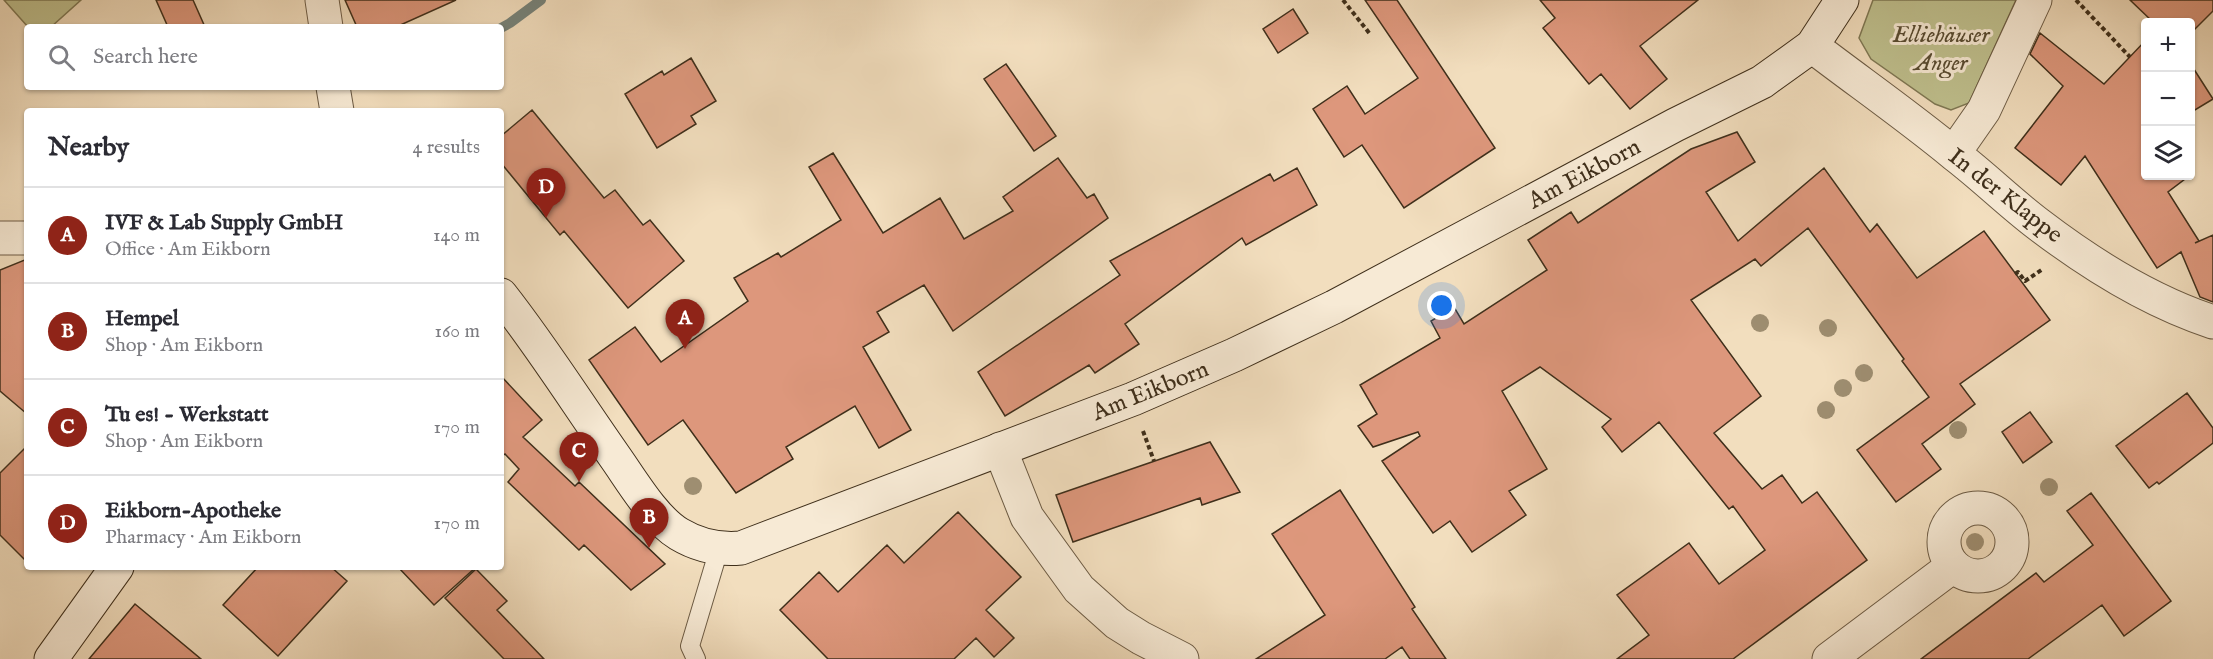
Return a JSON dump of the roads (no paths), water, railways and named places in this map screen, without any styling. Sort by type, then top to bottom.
[{"type":"street","points":[[322,0],[326,24]]},
{"type":"street","name":"Am Eikborn","points":[[504,299],[627,474],[659,515],[680,534],[719,549],[741,548],[1133,399],[1234,355],[1334,307],[1675,125],[1762,82],[1812,46],[1842,0]]},
{"type":"street","points":[[1954,153],[1984,110],[2035,0]]},
{"type":"street","name":"In der Klappe","points":[[1812,46],[1954,153],[2039,224],[2107,271],[2187,313],[2213,322]]},
{"type":"street","points":[[334,90],[336,108]]},
{"type":"street","points":[[0,238],[24,238]]},
{"type":"street","points":[[1000,449],[1027,517],[1079,589],[1117,623],[1182,659]]},
{"type":"street","points":[[1828,659],[1953,566]]},
{"type":"street","points":[[51,659],[115,570]]},
{"type":"lane","points":[[693,652],[719,549]]},
{"type":"waterway","points":[[504,26],[541,0]]},
{"type":"place","name":"Eikborn-Apotheke","points":[[546,218]]},
{"type":"place","name":"IVF & Lab Supply GmbH","points":[[685,349]]},
{"type":"place","name":"Tu es! - Werkstatt","points":[[579,482]]},
{"type":"place","name":"Hempel","points":[[649,548]]},
{"type":"park label","name":"Elliehäuser Anger","points":[[1941,48]]}]
